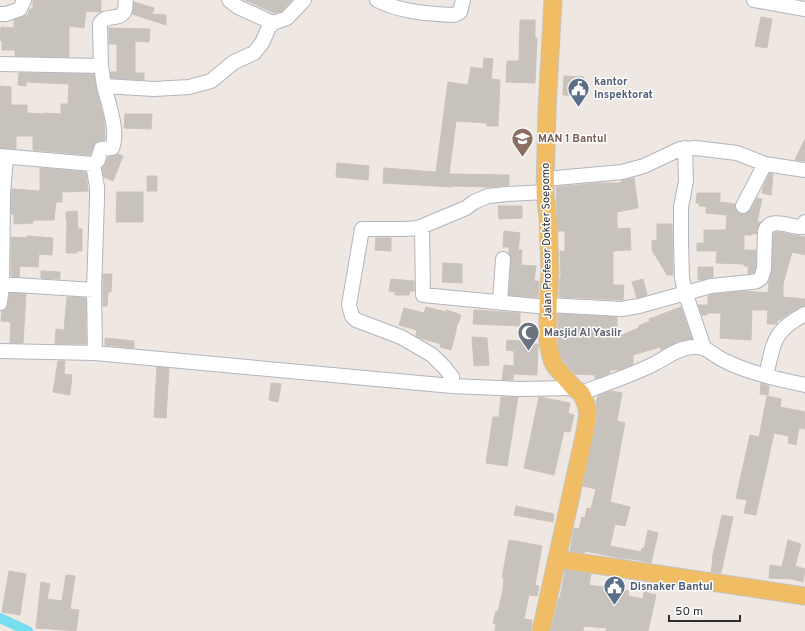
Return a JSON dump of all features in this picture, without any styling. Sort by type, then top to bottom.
[{"type":"main road","name":"Jalan Profesor Dokter Soepomo","points":[[541,631],[588,413],[586,404],[577,390],[558,371],[552,360],[548,344],[550,271],[545,186],[547,110],[553,0]]},
{"type":"main road","points":[[557,559],[805,596]]},
{"type":"street","points":[[0,14],[6,14],[20,9],[24,0]]},
{"type":"street","points":[[0,303],[4,216],[2,206],[3,156],[93,164],[98,160],[101,149],[112,148],[114,143],[112,119],[101,66],[100,24],[102,20],[106,18],[121,15],[125,10],[126,0]]},
{"type":"street","points":[[229,0],[238,7],[273,23]]},
{"type":"street","points":[[104,86],[154,88],[189,87],[211,81],[234,62],[254,53],[262,43],[266,32],[273,23],[287,18],[304,0]]},
{"type":"street","points":[[378,0],[386,5],[404,10],[454,15],[460,12],[463,0]]},
{"type":"street","points":[[754,0],[805,9]]},
{"type":"street","points":[[0,64],[101,66]]},
{"type":"street","points":[[685,148],[686,181],[681,207],[682,278],[685,292],[704,348]]},
{"type":"street","points":[[452,386],[452,377],[432,355],[401,337],[356,320],[352,316],[349,305],[362,229],[404,229],[422,226],[466,208],[474,202],[488,196],[507,194],[622,172],[644,166],[685,148],[737,153],[765,164],[805,170]]},
{"type":"street","points":[[93,164],[98,199],[94,290],[95,353]]},
{"type":"street","points":[[743,206],[765,164]]},
{"type":"street","points":[[422,226],[423,295],[548,306],[621,309],[639,306],[711,286],[760,280],[764,269],[765,231],[768,226],[774,223],[800,227],[805,222]]},
{"type":"street","points":[[500,302],[503,259]]},
{"type":"street","points":[[1,284],[94,290]]},
{"type":"street","points":[[766,376],[773,346],[779,333],[785,326],[805,314]]},
{"type":"street","points":[[0,351],[95,353],[452,386],[577,390],[630,374],[682,350],[693,347],[704,348],[722,360],[766,376],[805,385]]},
{"type":"building","points":[[33,0],[101,0],[101,12],[86,11],[84,28],[69,26],[69,57],[15,56],[15,50],[2,50],[2,41],[0,40],[1,27],[14,28],[14,20],[28,15],[30,9],[33,9]]},
{"type":"building","points":[[245,0],[292,0],[282,11],[274,13]]},
{"type":"building","points":[[134,2],[154,8],[152,14],[166,15],[166,25],[132,14]]},
{"type":"building","points":[[761,17],[772,19],[767,48],[755,46]]},
{"type":"building","points":[[520,20],[535,20],[535,38],[537,38],[535,83],[506,82],[507,61],[519,61]]},
{"type":"building","points":[[109,28],[150,29],[149,42],[135,41],[135,73],[144,73],[144,80],[111,78],[110,72],[117,72],[117,44],[109,44]]},
{"type":"building","points":[[484,58],[493,59],[491,79],[500,80],[498,126],[487,126],[487,123],[456,121],[449,174],[509,175],[509,185],[489,187],[452,187],[383,183],[384,168],[436,172],[448,82],[468,85],[471,67],[483,69]]},
{"type":"building","points":[[19,73],[94,74],[104,119],[105,140],[95,143],[90,155],[33,150],[33,136],[16,136],[16,149],[0,148],[0,86],[11,87],[11,105],[27,105],[27,113],[61,114],[61,104],[68,104],[69,84],[26,82],[26,86],[18,85]]},
{"type":"building","points":[[564,76],[584,77],[583,96],[563,95]]},
{"type":"building","points":[[125,114],[152,114],[151,129],[124,128]]},
{"type":"building","points":[[805,139],[805,161],[795,160]]},
{"type":"building","points":[[118,154],[123,156],[113,181],[104,177],[102,168],[108,157]]},
{"type":"building","points":[[337,163],[369,166],[368,180],[336,177]]},
{"type":"building","points":[[40,168],[86,172],[88,191],[62,192],[62,202],[56,202],[54,220],[33,220],[33,223],[14,224],[14,214],[11,214],[12,189],[40,191]]},
{"type":"building","points":[[770,173],[773,174],[771,195],[762,193],[763,187]]},
{"type":"building","points":[[147,176],[157,176],[157,191],[147,191]]},
{"type":"building","points":[[634,178],[638,208],[617,212],[617,229],[630,228],[631,250],[613,251],[613,285],[624,285],[623,300],[559,297],[561,277],[560,251],[565,251],[565,231],[558,231],[556,187],[598,183],[621,183],[621,181]]},
{"type":"building","points":[[117,192],[143,192],[143,222],[116,222]]},
{"type":"building","points":[[697,193],[720,193],[720,202],[735,204],[736,211],[743,214],[750,210],[757,198],[762,199],[757,222],[761,222],[756,234],[752,233],[752,235],[744,235],[744,250],[756,250],[756,268],[754,273],[748,274],[748,266],[744,266],[744,264],[716,263],[717,251],[697,251],[697,243],[704,243],[704,230],[726,230],[727,215],[706,213],[706,206],[699,206],[699,203],[696,203]]},
{"type":"building","points":[[498,206],[522,206],[522,218],[499,219]]},
{"type":"building","points":[[77,211],[78,229],[82,229],[82,251],[77,251],[77,253],[66,253],[66,212]]},
{"type":"building","points":[[657,224],[672,224],[673,275],[667,275],[652,250],[652,240],[657,241]]},
{"type":"building","points":[[504,231],[520,233],[518,250],[522,250],[521,265],[536,266],[534,281],[539,281],[538,297],[509,295],[511,259],[509,247],[503,247]]},
{"type":"building","points":[[779,232],[805,237],[805,255],[792,252],[783,284],[783,297],[805,299],[805,306],[790,313],[780,320],[777,320],[777,324],[767,324],[768,310],[752,310],[751,340],[720,338],[721,313],[707,313],[707,315],[702,315],[698,305],[708,305],[708,296],[713,294],[745,291],[768,293],[772,269],[773,233]]},
{"type":"building","points":[[27,236],[53,238],[52,255],[39,254],[38,267],[20,266],[19,277],[11,276],[11,237],[26,238]]},
{"type":"building","points":[[376,238],[391,238],[391,251],[375,250]]},
{"type":"building","points":[[443,263],[462,264],[462,283],[442,282]]},
{"type":"building","points":[[698,267],[713,267],[713,277],[701,280],[698,279]]},
{"type":"building","points":[[41,271],[60,272],[60,279],[41,278]]},
{"type":"building","points":[[103,274],[112,274],[111,292],[108,292],[107,306],[103,306]]},
{"type":"building","points":[[391,279],[414,281],[414,291],[410,291],[409,295],[395,295],[395,292],[389,291]]},
{"type":"building","points":[[643,279],[647,295],[637,298],[632,282]]},
{"type":"building","points":[[10,293],[26,294],[23,343],[10,343],[11,322],[1,321],[2,311],[7,308]]},
{"type":"building","points":[[67,297],[86,298],[86,344],[55,344],[56,329],[64,330]]},
{"type":"building","points":[[426,307],[446,312],[447,310],[461,315],[458,324],[457,323],[451,350],[440,347],[441,344],[416,336],[417,330],[399,325],[404,308],[424,313]]},
{"type":"building","points":[[681,307],[692,339],[680,341],[661,350],[660,347],[633,355],[633,364],[619,370],[610,370],[610,373],[595,379],[595,375],[575,374],[561,357],[558,345],[558,314],[617,317],[617,337],[639,328],[638,326],[650,321],[649,319]]},
{"type":"building","points":[[474,310],[520,313],[520,326],[473,324]]},
{"type":"building","points":[[472,337],[487,338],[489,365],[474,366]]},
{"type":"building","points":[[105,338],[134,341],[134,348],[105,345]]},
{"type":"building","points":[[507,340],[533,342],[533,344],[538,344],[537,375],[513,374],[513,380],[502,380],[504,365],[514,366],[514,351],[506,350]]},
{"type":"building","points":[[58,361],[65,361],[64,374],[72,375],[70,395],[53,392]]},
{"type":"building","points":[[157,367],[169,368],[166,418],[154,417]]},
{"type":"building","points":[[271,383],[281,384],[278,402],[269,400]]},
{"type":"building","points":[[761,383],[769,386],[768,395],[760,394]]},
{"type":"building","points":[[611,391],[622,393],[617,421],[625,423],[610,502],[630,507],[625,526],[615,524],[610,546],[641,552],[642,548],[644,549],[648,530],[658,533],[651,563],[585,551],[584,553],[570,551],[574,528],[579,529],[582,517],[585,518],[587,508],[591,509],[596,489],[583,486],[598,415],[596,403],[598,396]]},
{"type":"building","points":[[767,396],[781,399],[780,407],[805,412],[805,429],[799,428],[796,445],[788,443],[789,436],[774,433],[756,515],[744,513],[747,500],[736,498],[750,435],[759,437]]},
{"type":"building","points":[[501,397],[518,397],[507,466],[486,463],[493,417],[499,417]]},
{"type":"building","points":[[539,397],[570,403],[568,413],[574,415],[570,432],[564,431],[554,475],[524,468]]},
{"type":"building","points":[[516,506],[554,514],[553,522],[514,515]]},
{"type":"building","points":[[722,515],[733,517],[721,573],[711,572],[712,559]]},
{"type":"building","points":[[509,540],[542,546],[535,585],[539,586],[537,596],[529,595],[524,619],[532,620],[531,631],[495,631],[496,624],[493,623],[496,611],[498,612],[503,590],[504,578],[502,578]]},
{"type":"building","points":[[788,540],[801,544],[795,566],[805,569],[803,582],[792,579],[769,578],[770,565],[782,567]]},
{"type":"building","points":[[565,570],[591,574],[589,585],[629,591],[628,596],[643,599],[644,592],[656,595],[648,631],[606,631],[607,628],[584,626],[583,631],[551,631],[560,598]]},
{"type":"building","points":[[9,571],[26,574],[20,615],[2,612]]},
{"type":"building","points":[[66,575],[75,576],[70,609],[79,610],[76,631],[36,628],[41,582],[50,584],[47,599],[62,601]]},
{"type":"waterway","points":[[0,618],[28,631]]},
{"type":"place","name":"kantor Inspektorat","points":[[579,108]]},
{"type":"place","name":"MAN 1 Bantul","points":[[523,158]]},
{"type":"place","name":"Masjid Al Yasiir","points":[[529,352]]},
{"type":"place","name":"Disnaker Bantul","points":[[614,606]]}]
